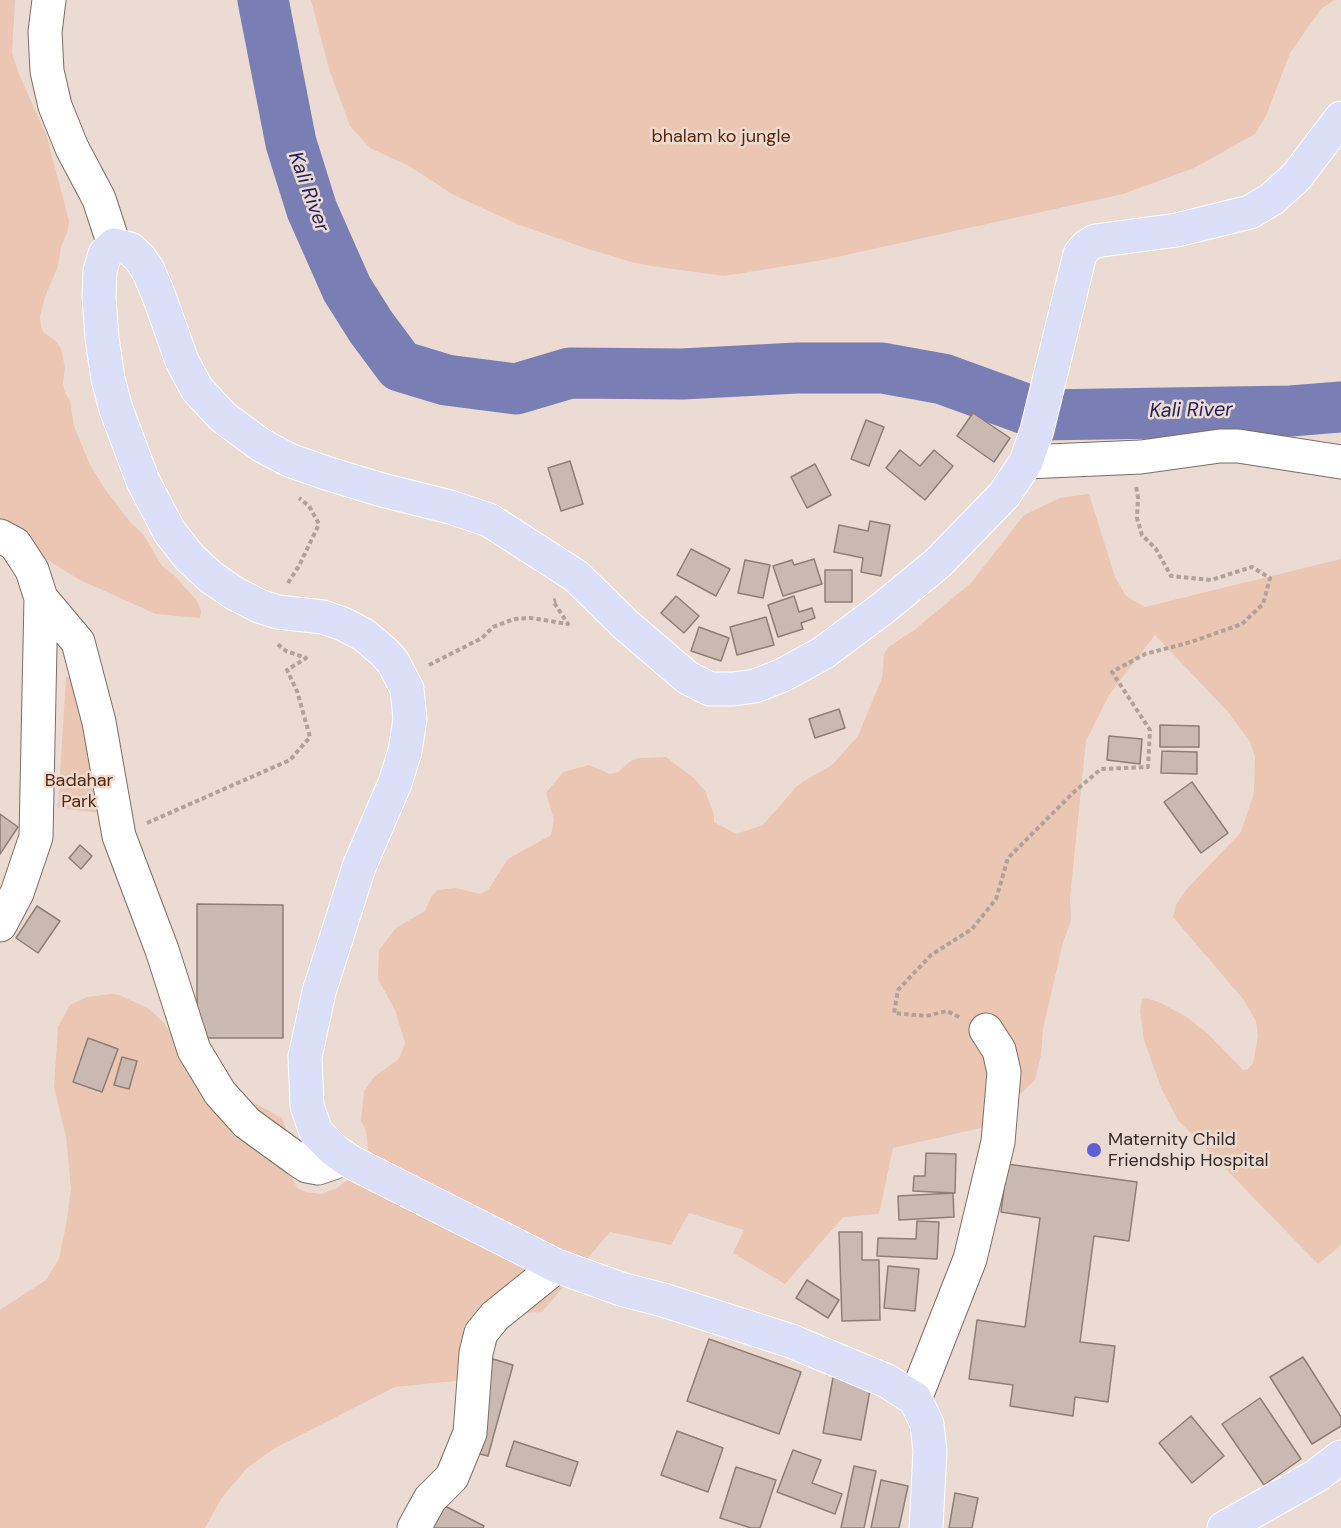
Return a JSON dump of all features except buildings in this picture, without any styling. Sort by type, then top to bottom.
[{"type":"main road","points":[[926,1528],[930,1451],[927,1424],[915,1399],[887,1381],[791,1341],[621,1289],[557,1266],[351,1162],[316,1132],[307,1106],[305,1057],[319,992],[359,867],[395,783],[405,751],[410,719],[407,689],[393,662],[364,635],[344,624],[323,617],[278,612],[259,606],[212,578],[190,558],[169,531],[143,482],[116,409],[102,338],[99,296],[100,271],[105,254],[114,245],[130,249],[139,257],[148,270],[182,361],[197,389],[223,417],[261,445],[289,459],[327,473],[489,520],[576,576],[626,625],[688,678],[710,689],[733,689],[755,686],[783,675],[823,653],[890,603],[938,563],[1004,495],[1026,462],[1037,430],[1080,254],[1087,246],[1095,241],[1177,230],[1250,212],[1272,199],[1297,176],[1341,118]]},
{"type":"main road","points":[[1224,1528],[1316,1476],[1341,1457]]},
{"type":"street","points":[[49,0],[45,32],[47,71],[55,106],[72,148],[99,199],[114,245]]},
{"type":"street","points":[[1026,462],[1140,457],[1229,446],[1341,462]]},
{"type":"street","points":[[0,536],[15,544],[32,570],[41,597],[36,837],[17,893],[0,925]]},
{"type":"street","points":[[41,597],[78,642],[99,722],[119,836],[162,950],[194,1050],[220,1093],[247,1123],[307,1166],[318,1168],[333,1163],[336,1157],[335,1150]]},
{"type":"street","points":[[915,1399],[970,1259],[998,1142],[1004,1072],[999,1050],[987,1030]]},
{"type":"street","points":[[414,1528],[430,1500],[452,1477],[470,1433],[476,1353],[481,1334],[495,1316],[557,1266]]},
{"type":"path","points":[[987,1030],[947,1011],[926,1016],[894,1013],[898,990],[931,955],[972,929],[996,899],[1008,858],[1074,792],[1101,769],[1148,767],[1150,730],[1112,672],[1145,654],[1191,642],[1242,624],[1263,604],[1270,578],[1252,567],[1211,580],[1171,576],[1156,549],[1142,535],[1137,518],[1138,498],[1135,481]]},
{"type":"path","points":[[119,836],[290,760],[310,737],[297,690],[287,670],[306,658],[286,651],[269,637],[270,627],[278,612],[285,588],[299,566],[319,524],[309,506],[293,493]]},
{"type":"path","points":[[401,678],[482,638],[494,627],[514,619],[531,618],[568,624],[553,601],[585,585]]},
{"type":"green space","points":[[0,0],[15,0],[12,53],[47,137],[69,221],[58,266],[45,297],[40,317],[41,326],[44,333],[56,341],[61,349],[65,367],[63,383],[65,393],[70,401],[74,426],[89,463],[104,488],[131,523],[143,534],[162,566],[175,576],[197,601],[201,611],[200,618],[156,614],[80,580],[41,556],[0,523]]},
{"type":"green space","name":"bhalam ko jungle","points":[[311,0],[1334,0],[1321,9],[1290,53],[1266,116],[1255,134],[1194,168],[1123,194],[823,260],[724,276],[631,262],[517,224],[454,195],[409,166],[370,148],[350,126],[329,69]]},
{"type":"green space","points":[[1089,494],[1115,577],[1126,596],[1145,607],[1341,559],[1341,1245],[1318,1264],[1178,1120],[1161,1088],[1144,1040],[1140,1011],[1142,1000],[1145,998],[1159,1002],[1187,1017],[1208,1034],[1243,1070],[1248,1069],[1253,1063],[1258,1037],[1256,1021],[1243,999],[1173,917],[1176,905],[1186,890],[1241,832],[1254,793],[1255,757],[1250,742],[1229,713],[1155,635],[1109,695],[1086,741],[1070,898],[1071,921],[1063,942],[1043,1029],[1041,1055],[1035,1080],[985,1127],[893,1148],[879,1214],[843,1217],[785,1284],[733,1253],[744,1230],[689,1213],[671,1245],[610,1232],[542,1312],[507,1314],[465,1380],[395,1387],[275,1448],[247,1468],[221,1499],[205,1528],[0,1528],[0,1310],[46,1280],[59,1259],[71,1189],[66,1137],[54,1087],[58,1027],[70,1005],[87,997],[112,994],[148,1008],[164,1023],[181,1050],[242,1096],[282,1118],[293,1147],[288,1169],[297,1188],[321,1194],[337,1188],[365,1166],[368,1148],[366,1130],[361,1121],[364,1091],[375,1076],[399,1059],[405,1043],[395,1010],[378,979],[379,950],[396,928],[425,911],[432,895],[438,890],[456,888],[480,894],[488,890],[508,859],[551,835],[554,820],[546,793],[563,772],[589,765],[610,774],[618,772],[631,761],[639,758],[666,757],[694,778],[705,791],[714,815],[714,822],[736,834],[763,825],[796,787],[832,765],[858,736],[882,678],[884,654],[888,647],[913,631],[971,583],[1024,515],[1060,498]]},
{"type":"green space","name":"Badahar Park","points":[[66,677],[80,678],[100,813],[58,808]]},
{"type":"waterway","name":"Kali River","points":[[263,0],[291,143],[312,210],[347,289],[400,366],[446,380],[516,389],[570,373],[682,374],[797,368],[882,368],[943,379],[1042,415],[1291,411],[1341,407]]},
{"type":"place","name":"Maternity Child Friendship Hospital","points":[[1094,1150]]}]
